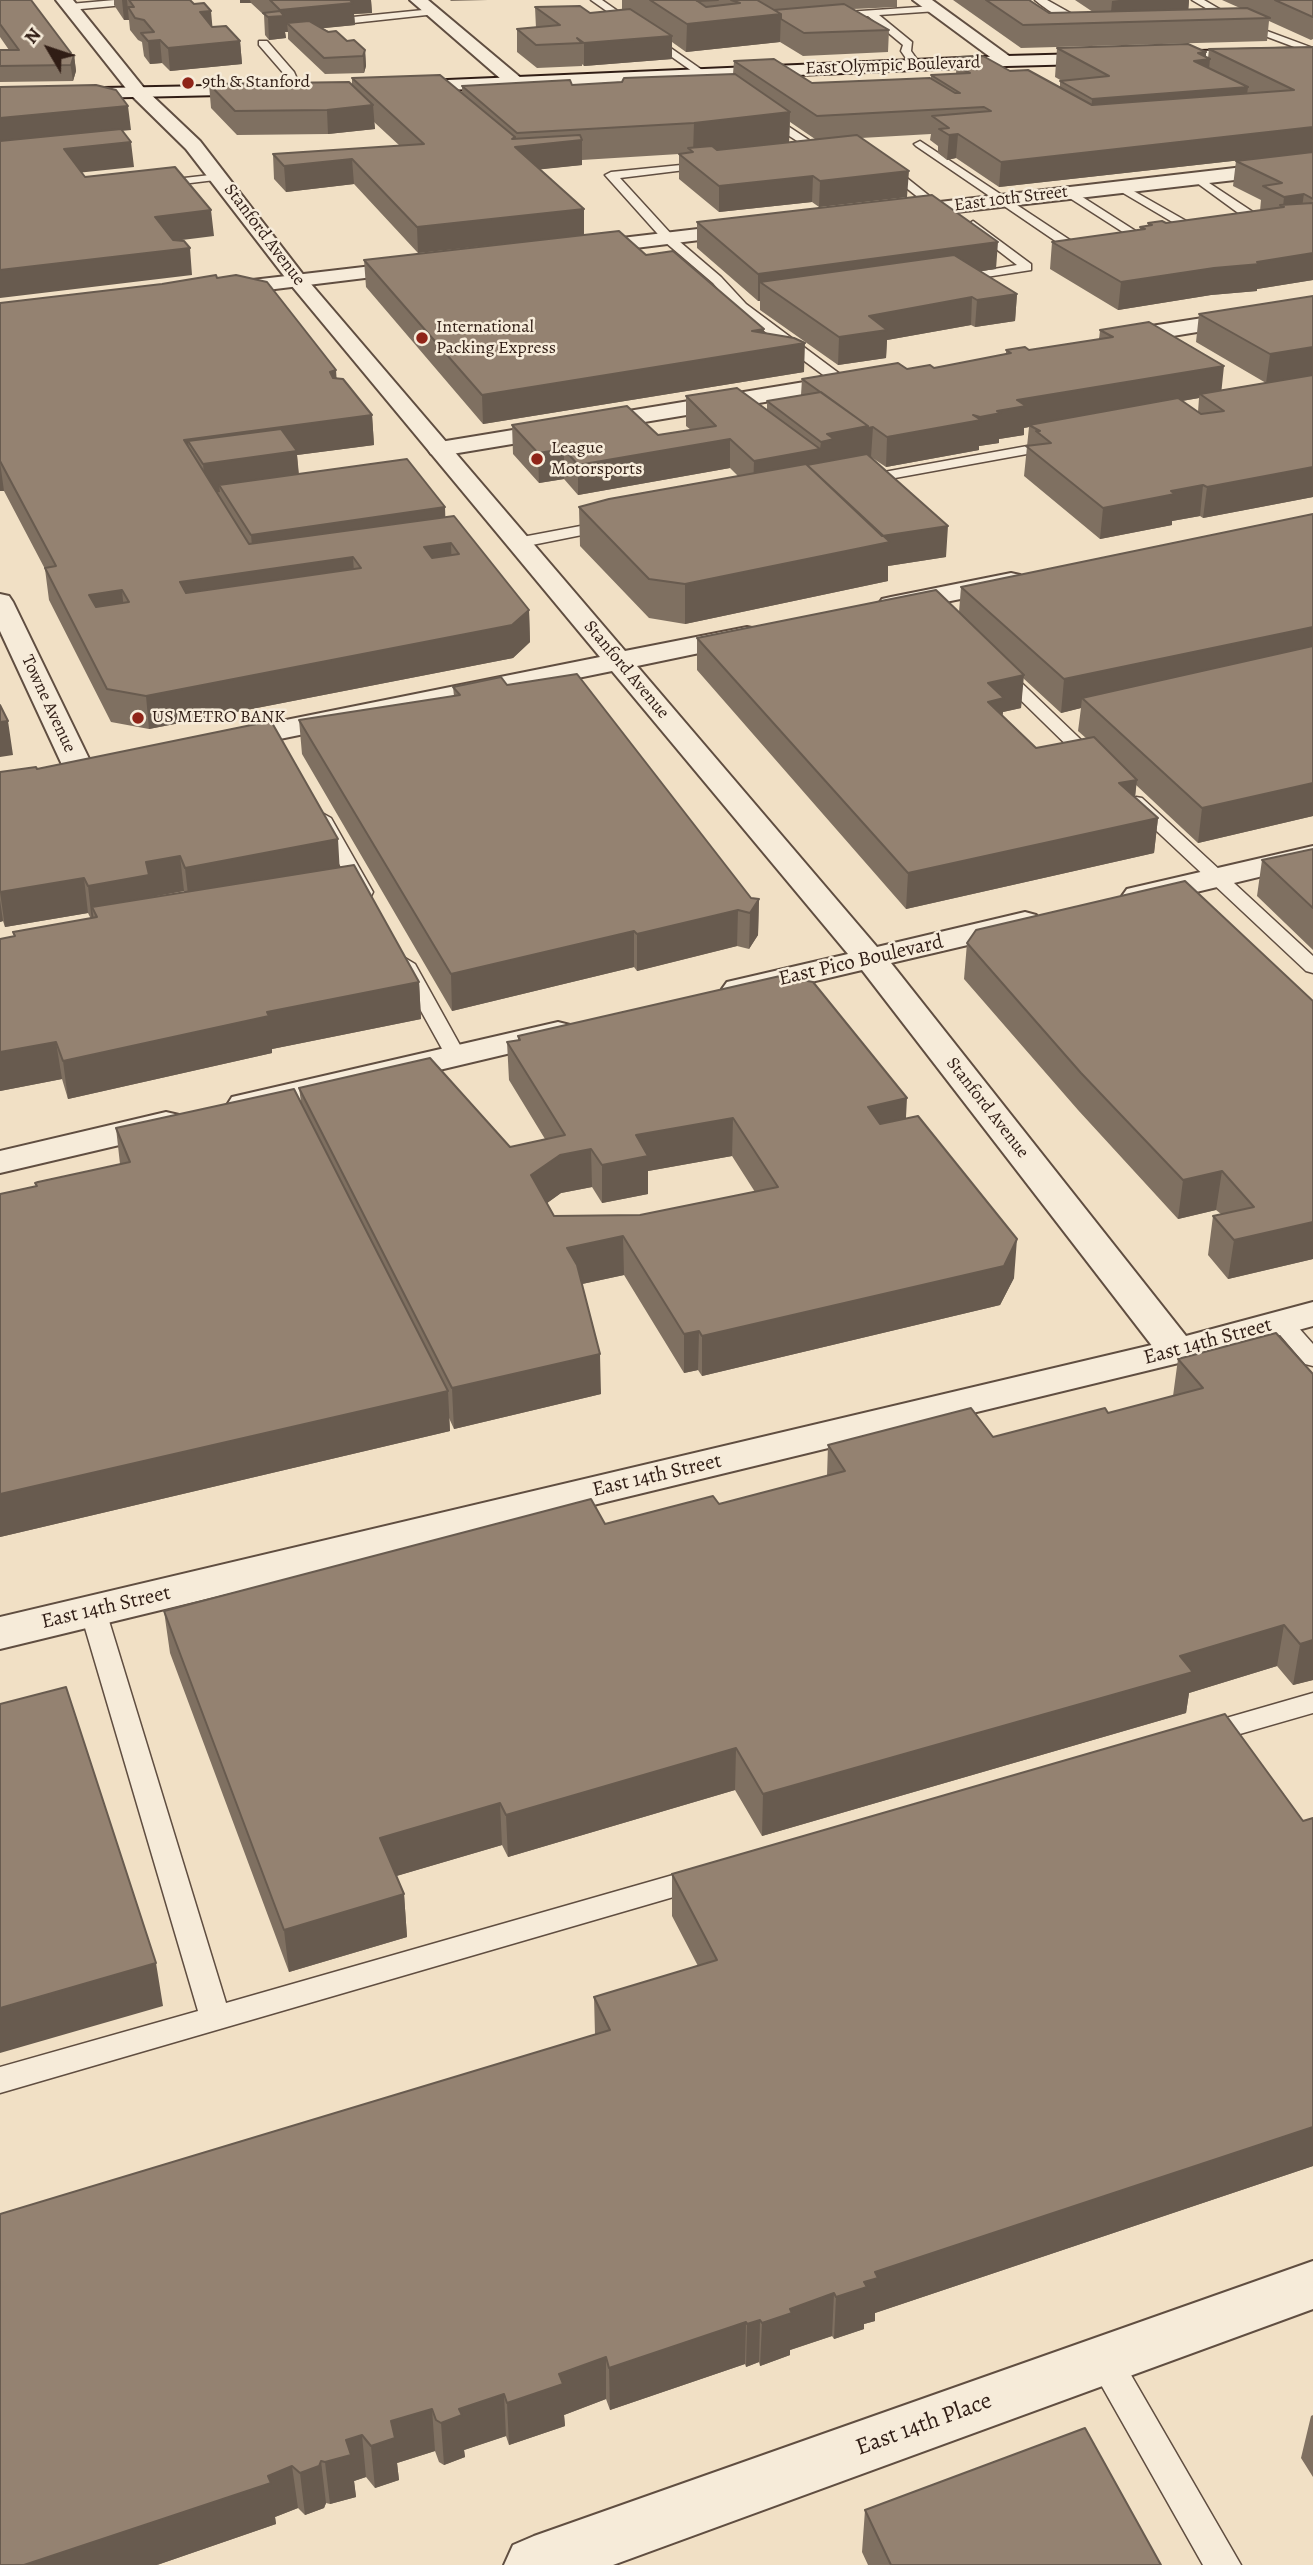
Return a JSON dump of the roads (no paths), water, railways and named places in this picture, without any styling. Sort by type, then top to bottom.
[{"type":"street","points":[[418,0],[515,82]]},
{"type":"street","name":"Stanford Avenue","points":[[67,4],[138,92],[193,145],[298,281],[870,959],[1177,1351]]},
{"type":"street","points":[[927,4],[1007,61]]},
{"type":"street","name":"East Olympic Boulevard","points":[[379,88],[494,89],[515,82],[1007,61],[1313,52]]},
{"type":"street","points":[[0,95],[303,90]]},
{"type":"street","name":"East 10th Street","points":[[871,215],[1313,165]]},
{"type":"street","points":[[562,251],[764,228]]},
{"type":"street","points":[[201,292],[441,264]]},
{"type":"street","points":[[1085,344],[1313,307]]},
{"type":"street","points":[[440,449],[870,379]]},
{"type":"street","points":[[871,610],[933,607],[1032,577]]},
{"type":"street","name":"Towne Avenue","points":[[0,602],[10,645],[78,768]]},
{"type":"street","points":[[195,747],[278,740],[619,661],[776,629]]},
{"type":"street","points":[[1109,903],[1313,855]]},
{"type":"street","name":"East Pico Boulevard","points":[[707,997],[1056,915]]},
{"type":"street","points":[[0,1162],[588,1025]]},
{"type":"street","name":"East 14th Street","points":[[0,1633],[1177,1351],[1297,1318]]},
{"type":"street","name":"East 14th Place","points":[[534,2565],[1313,2285]]},
{"type":"lane","points":[[67,4],[146,0]]},
{"type":"lane","points":[[596,0],[726,89]]},
{"type":"lane","points":[[1040,0],[1079,22],[1098,24]]},
{"type":"lane","points":[[1198,0],[1238,22],[1313,52]]},
{"type":"lane","points":[[820,16],[870,13],[927,4]]},
{"type":"lane","points":[[353,20],[433,12]]},
{"type":"lane","points":[[870,13],[908,44],[906,51],[916,65]]},
{"type":"lane","points":[[1212,23],[1238,22]]},
{"type":"lane","points":[[263,43],[303,90]]},
{"type":"lane","points":[[758,111],[812,146]]},
{"type":"lane","points":[[920,144],[1080,252],[1104,250]]},
{"type":"lane","points":[[878,161],[1027,267],[946,280]]},
{"type":"lane","points":[[681,168],[611,175],[669,239],[843,383]]},
{"type":"lane","points":[[144,186],[219,177]]},
{"type":"lane","points":[[1119,187],[1186,226],[1252,217],[1197,178]]},
{"type":"lane","points":[[1069,193],[1150,244],[1127,247]]},
{"type":"lane","points":[[851,482],[1069,442]]},
{"type":"lane","points":[[517,543],[621,524]]},
{"type":"lane","points":[[989,661],[1062,723],[1103,770]]},
{"type":"lane","points":[[1122,789],[1214,878],[1313,967]]},
{"type":"lane","points":[[315,806],[374,909]]},
{"type":"lane","points":[[335,891],[361,886]]},
{"type":"lane","points":[[393,943],[456,1056]]},
{"type":"lane","points":[[1297,1318],[1313,1359]]},
{"type":"lane","points":[[93,1611],[215,2017]]},
{"type":"lane","points":[[1180,1741],[1313,1703]]},
{"type":"lane","points":[[0,2080],[726,1871]]},
{"type":"lane","points":[[1104,2360],[1223,2565]]},
{"type":"place","name":"9th & Stanford","points":[[188,83]]},
{"type":"place","name":"International Packing Express","points":[[422,338]]},
{"type":"place","name":"League Motorsports","points":[[537,459]]},
{"type":"place","name":"US METRO BANK","points":[[138,718]]}]
